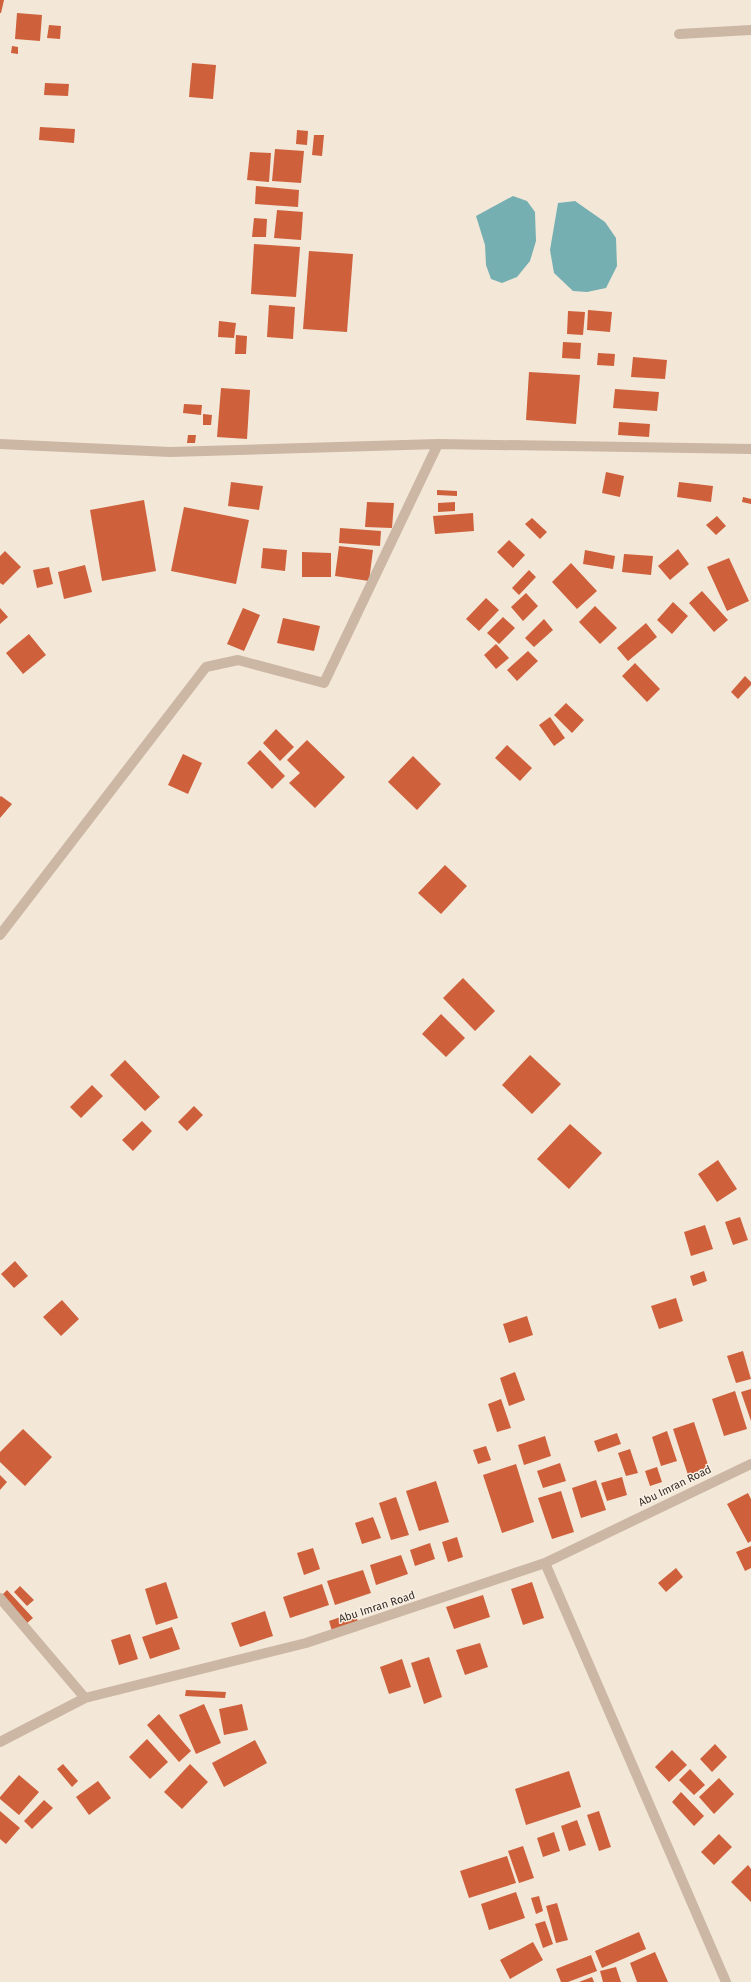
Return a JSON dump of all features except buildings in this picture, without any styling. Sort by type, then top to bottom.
[{"type":"street","points":[[679,34],[751,30]]},
{"type":"street","points":[[0,444],[170,452],[438,444],[751,450]]},
{"type":"street","points":[[0,936],[206,667],[238,660],[324,683],[438,444]]},
{"type":"street","name":"Abu Imran Road","points":[[0,1742],[85,1698],[306,1643],[544,1564],[751,1464]]},
{"type":"street","points":[[544,1564],[726,1982]]},
{"type":"street","points":[[0,1598],[85,1698]]},
{"type":"water","points":[[513,196],[527,201],[535,212],[536,241],[530,261],[517,277],[502,283],[491,279],[486,265],[485,245],[476,216]]},
{"type":"water","points":[[575,201],[605,222],[616,238],[617,266],[606,288],[587,292],[573,291],[554,273],[550,250],[558,203]]}]
